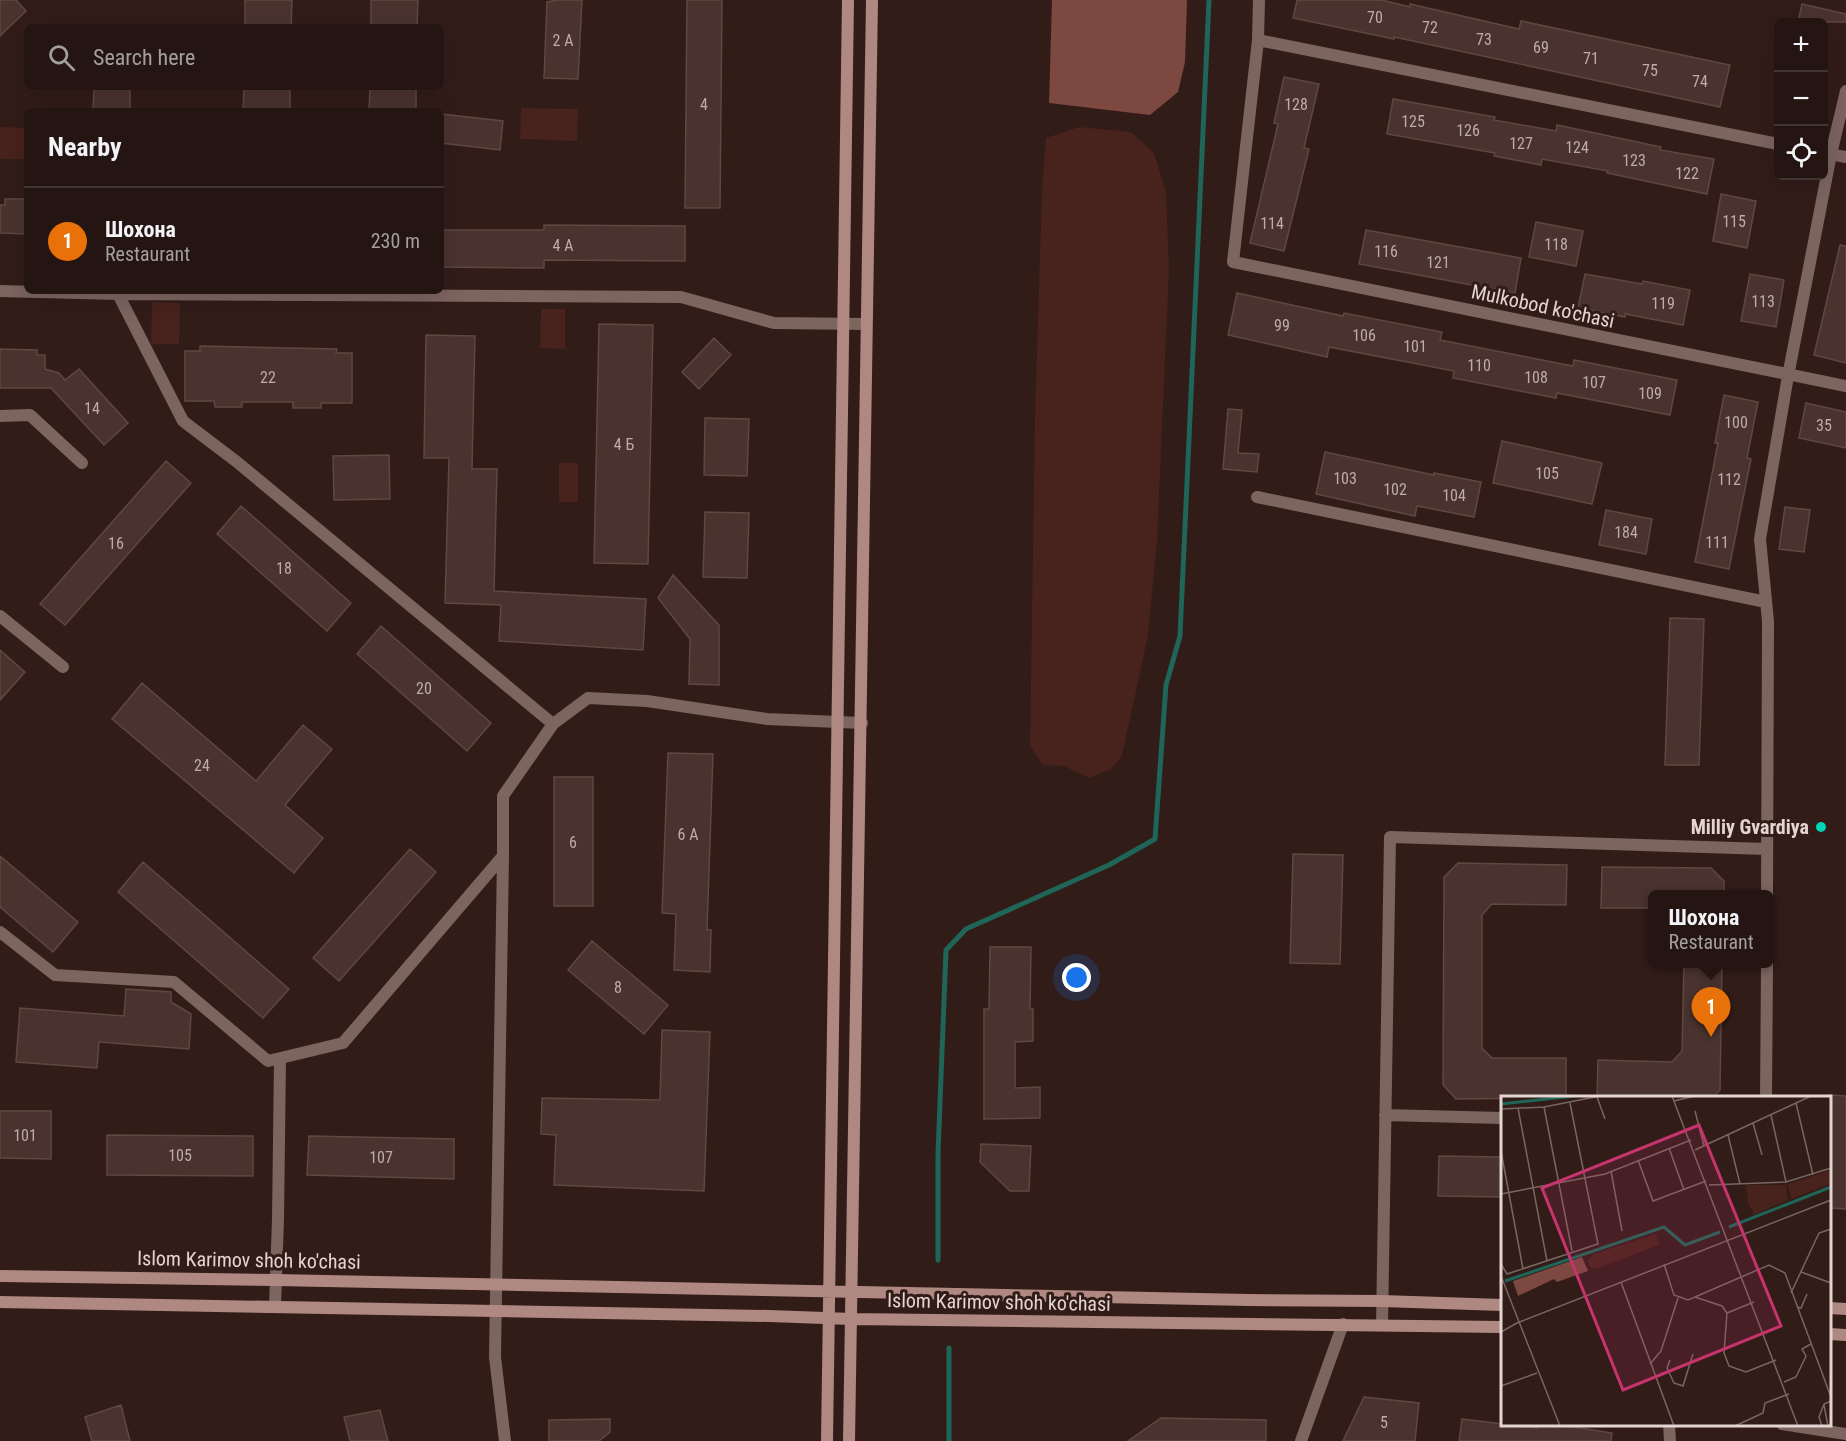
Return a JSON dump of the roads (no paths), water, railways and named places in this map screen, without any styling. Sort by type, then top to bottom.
[{"type":"main road","points":[[827,1441],[848,0]]},
{"type":"main road","points":[[849,1441],[862,723],[865,324],[872,0]]},
{"type":"main road","name":"Islom Karimov shoh ko'chasi","points":[[0,1276],[1501,1305]]},
{"type":"main road","name":"Islom Karimov shoh ko'chasi","points":[[0,1302],[769,1316],[852,1320],[1343,1324],[1501,1328]]},
{"type":"main road","points":[[1831,1308],[1846,1309]]},
{"type":"main road","points":[[1831,1334],[1846,1335]]},
{"type":"street","points":[[1259,0],[1258,40],[1774,143]]},
{"type":"street","name":"Mulkobod ko'chasi","points":[[1258,40],[1233,262],[1846,386]]},
{"type":"street","points":[[1828,151],[1846,91]]},
{"type":"street","points":[[1828,154],[1846,157]]},
{"type":"street","points":[[1767,890],[1768,621],[1760,539],[1822,180]]},
{"type":"street","points":[[0,291],[24,292]]},
{"type":"street","points":[[553,724],[237,462],[183,422],[118,294],[681,297],[774,323],[865,324]]},
{"type":"street","points":[[0,416],[30,415],[82,464]]},
{"type":"street","points":[[1257,497],[1766,602]]},
{"type":"street","points":[[0,616],[63,667]]},
{"type":"street","points":[[505,1441],[495,1358],[503,796],[553,724],[588,698],[647,701],[767,719],[862,723]]},
{"type":"street","points":[[1382,1325],[1390,837],[1767,849]]},
{"type":"street","points":[[0,932],[55,975],[174,982],[268,1061],[343,1043],[503,856]]},
{"type":"street","points":[[1766,1096],[1767,968]]},
{"type":"street","points":[[275,1307],[279,1059]]},
{"type":"street","points":[[1384,1115],[1501,1119]]},
{"type":"street","points":[[1301,1441],[1343,1324]]},
{"type":"street","points":[[1669,1426],[1670,1441]]},
{"type":"street","points":[[1789,1426],[1846,1434]]},
{"type":"waterway","points":[[938,1260],[938,1154],[946,950],[966,929],[1109,865],[1155,839],[1166,685],[1180,636],[1209,0]]},
{"type":"waterway","points":[[949,1348],[949,1441]]},
{"type":"place","name":"Milliy Gvardiya","points":[[1821,827]]},
{"type":"place","name":"Шохона","points":[[1711,1037]]}]
